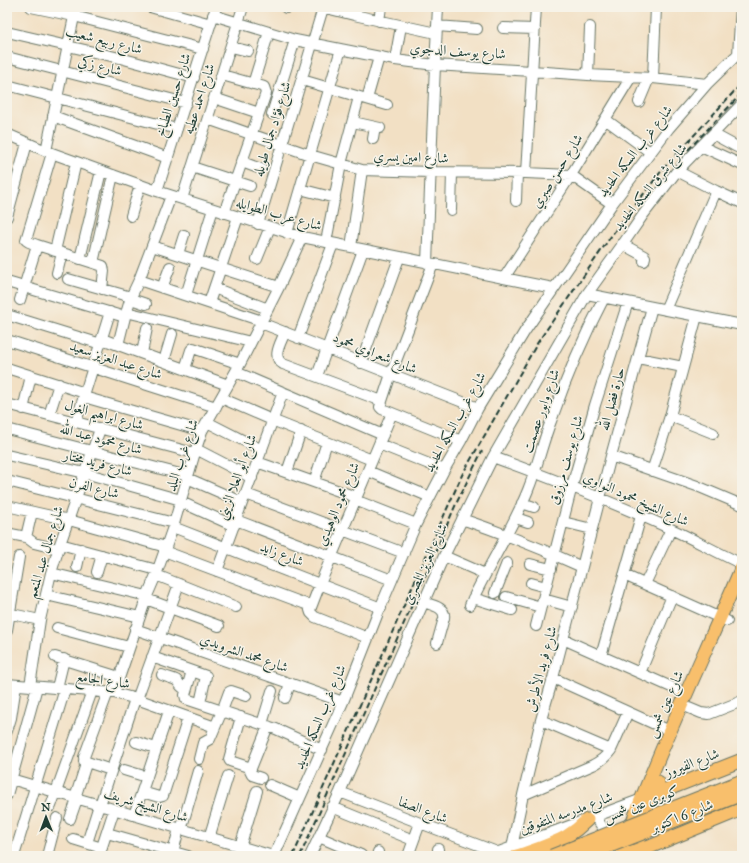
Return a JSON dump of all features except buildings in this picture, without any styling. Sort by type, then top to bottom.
[{"type":"main road","name":"شارع عين شمس","points":[[647,797],[689,708],[724,620],[742,565]]},
{"type":"main road","name":"شارع عين شمس","points":[[629,855],[670,731],[724,620],[742,587]]},
{"type":"main road","name":"شارع الفيروز","points":[[647,797],[742,760]]},
{"type":"main road","name":"كوبرى عين شمس","points":[[552,856],[742,781]]},
{"type":"main road","points":[[682,784],[676,796],[677,810],[680,818],[694,829]]},
{"type":"main road","name":"كوبرى عين شمس","points":[[584,856],[742,794]]},
{"type":"main road","name":"شارع 6 اكتوبر","points":[[629,855],[742,809]]},
{"type":"main road","points":[[515,852],[555,842],[591,818]]},
{"type":"street","points":[[31,7],[75,11],[203,49]]},
{"type":"street","name":"شارع يوسف الدجوي","points":[[150,7],[213,15],[295,40],[395,60],[435,65],[651,78],[707,84]]},
{"type":"street","name":"شارع احمد عطيه","points":[[182,199],[243,7]]},
{"type":"street","points":[[379,21],[381,7]]},
{"type":"street","points":[[438,7],[430,172],[430,263],[380,407],[381,409],[461,441]]},
{"type":"street","points":[[516,201],[521,173],[532,71],[536,7]]},
{"type":"street","points":[[639,102],[651,78],[656,7]]},
{"type":"street","points":[[740,52],[741,7]]},
{"type":"street","name":"شارع فؤاد جمال طويله","points":[[258,224],[313,43],[322,8],[354,11]]},
{"type":"street","points":[[75,11],[53,116],[49,152],[26,240],[37,245],[101,265],[104,268],[102,289]]},
{"type":"street","points":[[354,11],[379,21],[401,26],[437,30],[477,29]]},
{"type":"street","name":"شارع حسين الطباخ","points":[[157,192],[213,15]]},
{"type":"street","points":[[395,60],[401,26]]},
{"type":"street","points":[[588,75],[590,27]]},
{"type":"street","points":[[503,28],[535,29]]},
{"type":"street","name":"شارع ربيع شعيب","points":[[7,32],[124,59],[194,78]]},
{"type":"street","points":[[253,84],[269,32]]},
{"type":"street","points":[[214,98],[275,116],[295,40]]},
{"type":"street","points":[[231,47],[248,51]]},
{"type":"street","points":[[287,233],[341,49]]},
{"type":"street","name":"شارع غرب السكه الحديد","points":[[273,856],[343,702],[416,524],[478,408],[553,288],[650,152],[707,84],[740,52]]},
{"type":"street","name":"شارع زكي","points":[[7,57],[186,103]]},
{"type":"street","points":[[298,338],[330,243],[335,198],[341,164],[353,122],[379,57]]},
{"type":"street","points":[[222,75],[264,88],[266,93],[224,213]]},
{"type":"street","name":"شارع حسن صبري","points":[[504,278],[571,175],[631,77]]},
{"type":"street","points":[[302,80],[387,105]]},
{"type":"street","points":[[7,85],[177,129]]},
{"type":"street","name":"شارع شرق السكه الحديد","points":[[587,294],[643,215],[677,171],[742,104]]},
{"type":"street","points":[[53,116],[168,158]]},
{"type":"street","name":"شارع امين يسري","points":[[208,119],[310,155],[362,170],[571,175]]},
{"type":"street","points":[[605,120],[650,152]]},
{"type":"street","points":[[353,122],[378,128],[373,139]]},
{"type":"street","name":"شارع عرب الطوايله","points":[[7,134],[49,152],[157,192],[287,233],[399,258],[553,288]]},
{"type":"street","points":[[713,134],[737,147]]},
{"type":"street","points":[[7,217],[27,143]]},
{"type":"street","points":[[701,146],[740,164]]},
{"type":"street","points":[[57,273],[58,252],[76,162]]},
{"type":"street","points":[[242,162],[261,169]]},
{"type":"street","points":[[192,168],[250,186]]},
{"type":"street","points":[[351,247],[362,170]]},
{"type":"street","points":[[80,259],[101,171]]},
{"type":"street","points":[[677,171],[742,204]]},
{"type":"street","points":[[451,210],[452,173]]},
{"type":"street","points":[[93,263],[113,175]]},
{"type":"street","points":[[571,175],[612,204]]},
{"type":"street","points":[[131,216],[140,185]]},
{"type":"street","points":[[300,188],[335,198]]},
{"type":"street","points":[[665,310],[716,192]]},
{"type":"street","points":[[118,345],[131,298],[171,196]]},
{"type":"street","points":[[186,296],[213,209]]},
{"type":"street","points":[[209,303],[238,217]]},
{"type":"street","points":[[257,259],[270,227]]},
{"type":"street","points":[[178,254],[184,235]]},
{"type":"street","name":"شارع غرب البلد","points":[[70,819],[85,767],[84,757],[119,677],[146,598],[157,573],[174,525],[195,451],[204,427],[238,368],[262,322],[302,237]]},
{"type":"street","points":[[622,244],[645,256],[644,261]]},
{"type":"street","points":[[20,300],[37,245]]},
{"type":"street","points":[[152,246],[279,287]]},
{"type":"street","points":[[317,376],[363,250]]},
{"type":"street","points":[[361,363],[399,258]]},
{"type":"street","points":[[162,288],[170,267]]},
{"type":"street","points":[[68,279],[146,304]]},
{"type":"street","name":"شارع شعراوي محمود","points":[[139,280],[262,322],[298,338],[478,408]]},
{"type":"street","points":[[7,282],[110,312],[126,314],[251,342]]},
{"type":"street","points":[[214,288],[268,309]]},
{"type":"street","points":[[587,294],[740,325],[742,314]]},
{"type":"street","name":"شارع العزيز المصري","points":[[310,856],[340,792],[423,602],[462,519],[493,457],[587,294]]},
{"type":"street","name":"شارع وابور عصمت","points":[[512,610],[472,602],[484,576],[516,518],[534,472],[550,422],[568,374],[604,298]]},
{"type":"street","name":"شارع يوسف مرزوق","points":[[536,626],[572,486],[595,405],[628,302]]},
{"type":"street","name":"حارة فضل الله","points":[[600,499],[652,307]]},
{"type":"street","points":[[76,422],[110,312]]},
{"type":"street","points":[[7,315],[118,345],[228,385]]},
{"type":"street","points":[[652,470],[670,416],[697,316]]},
{"type":"street","points":[[142,353],[147,328]]},
{"type":"street","points":[[285,332],[277,353],[279,362],[382,401]]},
{"type":"street","points":[[164,361],[172,334]]},
{"type":"street","name":"شارع عبد العزيز سعيد","points":[[7,340],[216,407]]},
{"type":"street","points":[[185,369],[193,348],[238,368],[283,392],[444,470]]},
{"type":"street","points":[[638,358],[664,368],[683,367]]},
{"type":"street","points":[[7,368],[59,384],[85,395],[204,427],[262,450]]},
{"type":"street","points":[[24,409],[31,376]]},
{"type":"street","points":[[49,415],[59,384]]},
{"type":"street","name":"شارع أبو العلا الزيني","points":[[218,571],[283,392]]},
{"type":"street","points":[[221,398],[372,460]]},
{"type":"street","name":"شارع ابراهيم الغول","points":[[7,404],[100,429],[195,451]]},
{"type":"street","name":"شارع محمود الوهيدي","points":[[311,606],[392,413]]},
{"type":"street","points":[[670,416],[713,433]]},
{"type":"street","name":"شارع محمود عبد الله","points":[[7,429],[188,477],[244,498],[343,530],[404,553]]},
{"type":"street","name":"شارع جمال عبد المنعم","points":[[7,795],[34,686],[40,620],[51,573],[100,429]]},
{"type":"street","points":[[287,472],[300,431]]},
{"type":"street","points":[[314,482],[327,442]]},
{"type":"street","points":[[195,451],[252,478]]},
{"type":"street","name":"شارع فريد مختار","points":[[7,455],[85,473],[181,501],[235,523],[392,580]]},
{"type":"street","points":[[611,456],[697,486],[742,505]]},
{"type":"street","name":"شارع الشيخ محمود النواوي","points":[[493,457],[572,486],[671,529],[742,565]]},
{"type":"street","points":[[257,462],[356,498],[416,524]]},
{"type":"street","points":[[368,471],[430,497]]},
{"type":"street","name":"شارع الفرن","points":[[7,481],[174,525]]},
{"type":"street","name":"شارع فريد الأطرش","points":[[515,852],[523,795],[600,499]]},
{"type":"street","points":[[522,503],[534,507]]},
{"type":"street","points":[[7,506],[69,520],[165,549],[218,571],[311,606],[310,610],[314,617],[368,638]]},
{"type":"street","points":[[26,537],[32,512]]},
{"type":"street","points":[[601,656],[641,516]]},
{"type":"street","points":[[516,518],[528,522]]},
{"type":"street","points":[[462,519],[555,554],[582,567]]},
{"type":"street","points":[[563,522],[592,529]]},
{"type":"street","name":"شارع زايد","points":[[174,525],[226,548],[381,608]]},
{"type":"street","points":[[645,584],[671,529]]},
{"type":"street","points":[[10,534],[26,537],[34,543],[59,546],[102,555],[157,573],[179,584],[236,607]]},
{"type":"street","points":[[77,567],[81,550]]},
{"type":"street","points":[[97,572],[102,555]]},
{"type":"street","points":[[444,556],[499,583]]},
{"type":"street","points":[[7,630],[8,614],[20,557]]},
{"type":"street","points":[[494,593],[507,563]]},
{"type":"street","points":[[530,564],[551,569]]},
{"type":"street","points":[[51,573],[146,598],[219,626]]},
{"type":"street","points":[[624,575],[724,620]]},
{"type":"street","points":[[533,580],[547,584]]},
{"type":"street","points":[[87,844],[136,699],[179,584]]},
{"type":"street","points":[[46,595],[140,618]]},
{"type":"street","points":[[506,596],[572,607]]},
{"type":"street","points":[[640,673],[672,596]]},
{"type":"street","points":[[423,602],[444,611],[445,615],[437,642]]},
{"type":"street","points":[[8,614],[40,620]]},
{"type":"street","points":[[57,628],[129,647]]},
{"type":"street","name":"شارع محمد الشرويدي","points":[[136,629],[343,702]]},
{"type":"street","points":[[563,639],[687,694]]},
{"type":"street","points":[[14,856],[36,787],[61,689],[59,658],[119,677]]},
{"type":"street","points":[[152,658],[206,676],[200,703]]},
{"type":"street","points":[[186,694],[192,671]]},
{"type":"street","points":[[162,675],[178,682],[186,694],[200,703],[265,725],[322,750]]},
{"type":"street","points":[[553,678],[670,731]]},
{"type":"street","points":[[285,698],[290,684]]},
{"type":"street","points":[[7,731],[10,718],[12,685]]},
{"type":"street","name":"شارع الجامع","points":[[12,685],[111,693],[136,699],[215,727]]},
{"type":"street","points":[[51,806],[92,691]]},
{"type":"street","points":[[199,759],[203,744],[210,739],[229,692],[231,691],[246,696]]},
{"type":"street","points":[[261,778],[250,774],[250,771],[265,725],[272,691]]},
{"type":"street","points":[[689,708],[701,713],[709,714],[742,701]]},
{"type":"street","points":[[134,815],[168,711]]},
{"type":"street","points":[[523,795],[594,765],[602,760],[611,750],[628,712]]},
{"type":"street","points":[[241,717],[229,759],[230,761],[251,768]]},
{"type":"street","points":[[142,792],[159,797],[163,796],[188,718]]},
{"type":"street","points":[[542,720],[611,750]]},
{"type":"street","points":[[136,742],[156,748]]},
{"type":"street","points":[[84,761],[111,770]]},
{"type":"street","points":[[124,770],[147,777]]},
{"type":"street","points":[[173,852],[198,771]]},
{"type":"street","points":[[209,838],[228,776]]},
{"type":"street","name":"شارع الشيخ شريف","points":[[11,779],[273,856]]},
{"type":"street","points":[[270,785],[300,798]]},
{"type":"street","points":[[240,847],[257,791]]},
{"type":"street","name":"شارع الصفا","points":[[340,792],[493,854]]},
{"type":"street","name":"شارع مدرسه المتفوقين","points":[[493,854],[515,852],[591,818],[647,797]]},
{"type":"street","points":[[332,807],[413,840]]},
{"type":"street","points":[[73,839],[87,844],[100,852],[114,810]]},
{"type":"street","points":[[48,856],[57,818]]},
{"type":"street","points":[[591,818],[602,826],[607,837],[605,856]]},
{"type":"street","points":[[408,856],[420,824]]},
{"type":"street","points":[[107,833],[188,856]]},
{"type":"street","points":[[319,837],[361,855]]},
{"type":"railway","points":[[293,856],[462,475],[538,342],[614,232],[663,169],[742,83]]},
{"type":"railway","points":[[688,150],[742,93]]},
{"type":"railway","points":[[300,856],[456,504],[482,451]]}]
